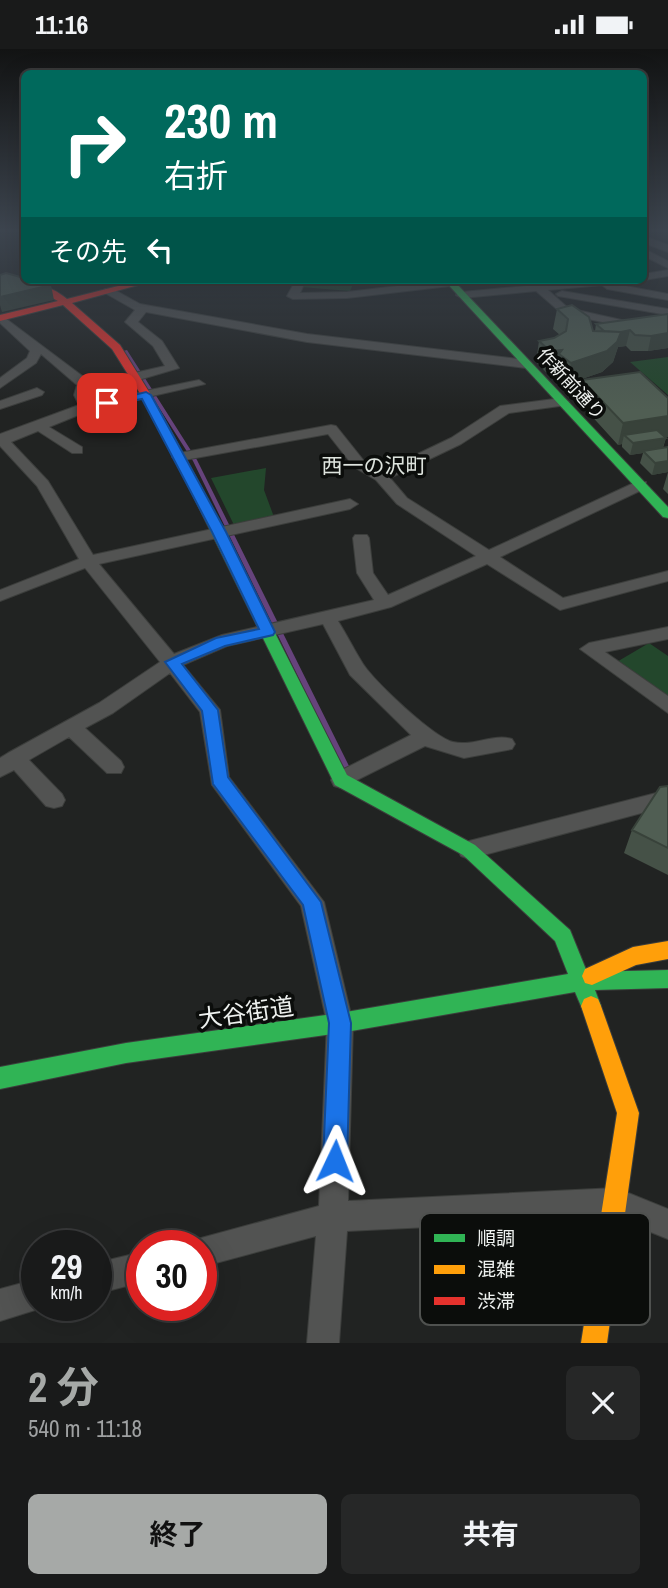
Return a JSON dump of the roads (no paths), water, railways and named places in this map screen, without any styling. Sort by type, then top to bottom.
[{"type":"street","points":[[44,290],[67,301],[116,347],[146,395],[219,532],[341,780],[469,850],[563,936],[582,981],[628,1113],[614,1213]]},
{"type":"street","points":[[296,290],[293,296],[401,290]]},
{"type":"street","name":"作新前通り","points":[[457,290],[668,514]]},
{"type":"street","points":[[542,290],[590,334]]},
{"type":"street","points":[[548,290],[668,312]]},
{"type":"street","points":[[633,290],[668,297]]},
{"type":"street","points":[[1,318],[109,291],[143,308],[338,343],[393,345],[526,364]]},
{"type":"street","points":[[135,377],[173,369],[158,344],[131,322],[143,308]]},
{"type":"street","points":[[564,311],[653,328],[608,334]]},
{"type":"street","points":[[0,384],[32,360],[36,349],[1,318]]},
{"type":"street","points":[[32,345],[43,350],[85,384],[80,395],[87,407]]},
{"type":"street","points":[[199,384],[87,407],[1,440],[43,484],[88,561],[210,710],[219,779],[312,902],[340,1023],[333,1217],[323,1343]]},
{"type":"street","points":[[0,405],[37,392]]},
{"type":"street","points":[[381,477],[456,441],[505,409],[562,402]]},
{"type":"street","points":[[39,426],[77,450]]},
{"type":"street","points":[[179,457],[331,429],[359,464],[381,477],[401,501],[560,604],[668,576]]},
{"type":"street","points":[[54,800],[8,763],[106,708],[173,662],[222,641],[385,603],[640,485]]},
{"type":"street","points":[[0,596],[88,561],[350,504]]},
{"type":"street","points":[[361,538],[365,573],[385,603]]},
{"type":"street","points":[[328,618],[357,670],[425,737],[443,749],[470,752],[505,744]]},
{"type":"street","points":[[668,633],[589,649],[668,706]]},
{"type":"street","points":[[70,726],[114,767]]},
{"type":"street","points":[[341,780],[425,737]]},
{"type":"street","points":[[469,850],[668,798]]},
{"type":"street","name":"大谷街道","points":[[582,981],[633,956],[668,950]]},
{"type":"street","name":"大谷街道","points":[[0,1078],[126,1053],[340,1023],[582,981],[668,979]]},
{"type":"street","points":[[217,1248],[333,1217],[616,1203],[641,1213]]},
{"type":"street","points":[[650,1217],[668,1224]]},
{"type":"street","points":[[0,1305],[21,1299]]},
{"type":"street","points":[[594,1343],[597,1325]]},
{"type":"district","name":"西一の沢町","points":[[374,466]]}]
